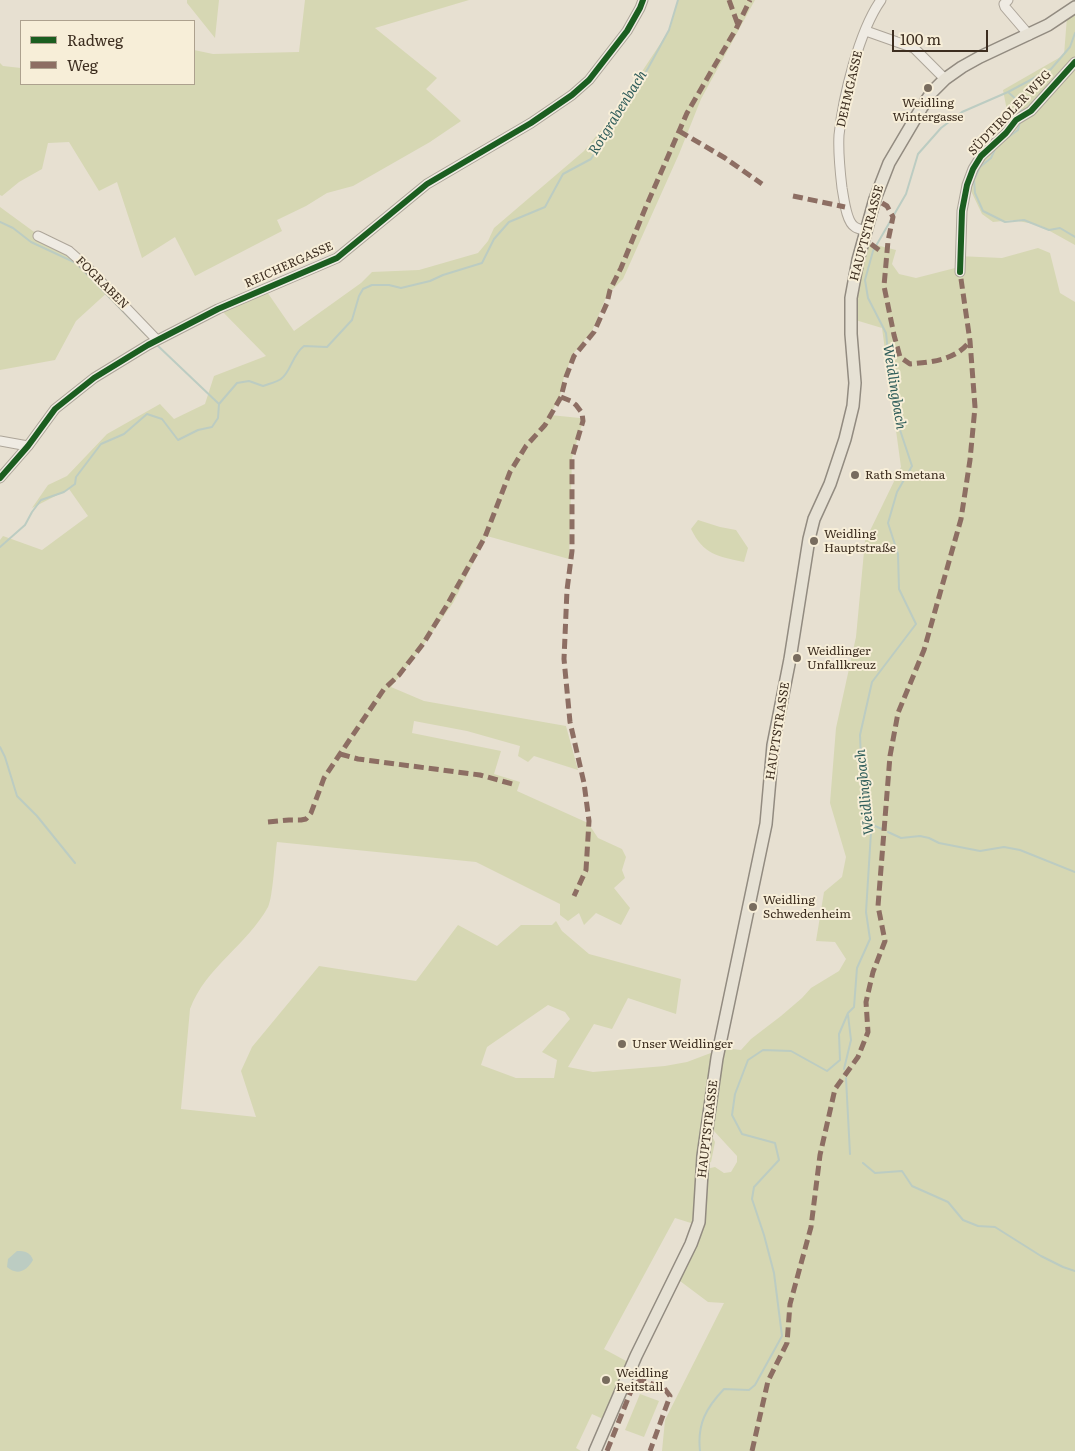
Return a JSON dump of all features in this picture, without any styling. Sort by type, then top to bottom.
[{"type":"main road","name":"HAUPTSTRASSE","points":[[595,1451],[636,1356],[691,1244],[699,1222],[703,1156],[717,1058],[766,824],[773,744],[790,659],[809,539],[814,519],[830,484],[845,439],[853,406],[855,383],[851,316],[852,298],[858,260],[875,199],[890,163],[932,92],[944,79],[980,57],[1058,20],[1075,7]]},
{"type":"street","name":"REICHERGASSE","points":[[0,478],[28,446],[55,409],[94,378],[157,340],[218,309],[337,258],[427,184],[531,123],[565,100],[590,80],[627,31],[643,0]]},
{"type":"street","name":"DEHMGASSE","points":[[866,231],[855,227],[850,222],[845,207],[840,170],[839,136],[845,99],[858,52],[872,14],[881,0]]},
{"type":"street","points":[[1008,0],[1004,4],[1005,7],[1029,35]]},
{"type":"street","points":[[866,31],[914,48],[944,79]]},
{"type":"street","name":"SÜDTIROLER WEG","points":[[960,272],[962,211],[973,169],[981,156],[1006,134],[1016,120],[1031,111],[1075,62]]},
{"type":"street","name":"FOGRABEN","points":[[38,236],[69,251],[86,266],[157,340]]},
{"type":"street","points":[[0,441],[28,446]]},
{"type":"green space","points":[[187,0],[219,0],[215,38],[187,3]]},
{"type":"green space","points":[[305,0],[469,0],[375,28],[437,78],[426,89],[461,121],[430,142],[353,186],[327,193],[277,220],[282,231],[195,276],[175,237],[142,258],[117,182],[99,191],[69,142],[48,143],[42,169],[19,182],[2,196],[0,195],[0,63],[3,66],[20,68],[20,85],[195,85],[195,50],[213,54],[299,52]]},
{"type":"green space","points":[[678,0],[755,0],[701,99],[679,154],[623,279],[607,295],[592,331],[573,354],[564,377],[560,396],[550,415],[580,418],[583,421],[572,458],[569,559],[487,536],[453,603],[391,687],[424,701],[566,726],[578,770],[534,756],[528,762],[518,756],[520,746],[467,731],[414,721],[412,733],[501,751],[494,774],[520,782],[517,791],[588,823],[598,838],[622,849],[626,857],[622,870],[625,878],[614,888],[630,908],[621,925],[596,913],[584,925],[579,913],[568,921],[560,915],[560,904],[476,862],[277,842],[273,885],[268,907],[249,933],[206,981],[190,1009],[181,1109],[256,1117],[241,1071],[252,1047],[319,966],[416,981],[458,925],[497,946],[521,925],[552,925],[556,921],[562,931],[589,954],[681,979],[676,1014],[628,998],[612,1029],[594,1024],[568,1067],[593,1072],[665,1066],[687,1062],[724,1048],[741,1050],[751,1039],[781,1016],[811,988],[839,971],[846,959],[835,942],[816,941],[824,892],[842,877],[846,857],[830,803],[836,728],[856,637],[865,541],[901,467],[882,328],[852,319],[853,289],[868,243],[896,250],[892,264],[899,274],[916,278],[959,267],[958,256],[1002,258],[1038,248],[1050,253],[1060,293],[1075,302],[1075,1451],[662,1451],[665,1420],[724,1303],[708,1302],[680,1281],[656,1323],[599,1451],[589,1451],[603,1419],[592,1414],[576,1448],[581,1451],[0,1451],[0,540],[3,536],[42,550],[88,516],[69,489],[32,508],[48,485],[67,476],[107,434],[160,404],[174,419],[205,404],[214,376],[266,356],[220,309],[265,289],[294,331],[361,283],[372,272],[419,270],[478,253],[488,241],[494,228],[584,151],[614,114],[670,29]],"holes":[[[548,1005],[565,1012],[570,1019],[542,1052],[557,1060],[554,1078],[516,1078],[481,1065],[487,1047]],[[711,1121],[714,1123],[714,1131],[737,1156],[737,1162],[731,1172],[724,1173],[715,1167],[706,1169],[706,1164],[711,1162],[715,1142],[711,1134]],[[675,1218],[694,1224],[689,1241],[628,1362],[604,1349]]]},
{"type":"green space","points":[[1075,10],[1075,245],[1039,225],[1013,220],[993,222],[982,214],[971,191],[970,178],[982,156],[1010,126],[1003,90],[1064,55],[1067,17]]},
{"type":"green space","points":[[0,207],[41,237],[60,248],[110,290],[76,321],[55,360],[0,370]]},
{"type":"green space","points":[[698,520],[736,530],[748,548],[744,562],[719,556],[706,549],[691,529]]},
{"type":"green space","points":[[640,1394],[659,1401],[644,1437],[625,1430]]},
{"type":"shaded area","points":[[17,1251],[27,1252],[33,1260],[28,1267],[18,1272],[7,1267],[8,1259]]},
{"type":"waterway","name":"Rotgrabenbach","points":[[0,547],[25,525],[41,500],[64,492],[75,484],[76,477],[101,444],[124,434],[147,414],[162,419],[178,440],[198,430],[212,427],[218,418],[219,404],[237,383],[249,381],[263,386],[277,381],[284,376],[304,346],[327,347],[352,320],[363,289],[372,285],[389,285],[401,288],[430,281],[482,263],[494,239],[509,222],[545,207],[563,174],[591,159],[641,81],[669,30],[678,0]]},
{"type":"waterway","name":"Weidlingbach","points":[[700,1451],[700,1433],[704,1417],[712,1403],[724,1389],[749,1390],[755,1385],[782,1336],[774,1273],[752,1199],[754,1187],[779,1160],[775,1143],[742,1134],[732,1115],[735,1094],[748,1060],[763,1050],[791,1051],[827,1071],[840,1060],[839,1034],[848,1013],[854,1007],[857,968],[870,939],[866,912],[871,832],[862,786],[860,735],[872,682],[916,624],[899,589],[898,554],[888,523],[897,492],[912,466],[899,427],[886,333],[868,298],[865,280],[873,251],[906,194],[918,154],[941,128],[962,112],[1008,92],[1051,69],[1070,47],[1075,33]]},
{"type":"waterway","points":[[1008,92],[1018,101],[1022,114]]},
{"type":"waterway","points":[[1003,141],[1018,130],[1020,121]]},
{"type":"waterway","points":[[996,147],[991,158],[980,167],[974,180],[975,193],[983,211],[1005,222],[1024,220],[1049,230],[1060,228],[1075,237]]},
{"type":"waterway","points":[[0,222],[13,228],[31,242],[76,263],[146,335]]},
{"type":"waterway","points":[[157,345],[219,404]]},
{"type":"waterway","points":[[0,747],[17,796],[37,816],[75,863]]},
{"type":"waterway","points":[[870,824],[882,829]]},
{"type":"waterway","points":[[888,832],[901,838],[920,836],[939,843],[980,851],[1004,847],[1020,850],[1075,872]]},
{"type":"waterway","points":[[844,1069],[851,1040],[848,1015]]},
{"type":"waterway","points":[[846,1078],[850,1154]]},
{"type":"waterway","points":[[863,1163],[875,1173],[902,1171],[912,1186],[948,1202],[963,1220],[978,1226],[995,1227],[1041,1256],[1075,1271]]},
{"type":"marked path","points":[[729,0],[738,25]]},
{"type":"marked path","points":[[268,822],[306,819],[311,813],[324,778],[384,689],[399,675],[423,644],[447,605],[485,537],[510,472],[526,446],[545,425],[561,397],[574,356],[594,332],[607,303],[610,290],[687,113],[736,29],[750,0]]},
{"type":"marked path","points":[[679,131],[725,158],[762,184]]},
{"type":"marked path","points":[[793,196],[845,207]]},
{"type":"marked path","points":[[882,203],[887,206],[893,217],[888,241],[884,286],[900,357],[910,364],[935,361],[951,356],[970,341]]},
{"type":"marked path","points":[[871,244],[879,250]]},
{"type":"marked path","points":[[752,1451],[768,1381],[787,1343],[790,1304],[811,1227],[820,1155],[835,1089],[858,1057],[868,1032],[866,1002],[873,972],[885,941],[878,906],[890,756],[898,713],[924,650],[961,519],[970,460],[975,407],[970,341],[960,272]]},
{"type":"marked path","points":[[561,397],[576,405],[582,413],[583,421],[572,458],[572,551],[567,590],[564,659],[570,722],[584,783],[589,821],[586,870],[574,896]]},
{"type":"marked path","points":[[340,754],[358,759],[480,775],[516,785]]},
{"type":"marked path","points":[[607,1451],[633,1386],[641,1380],[664,1388],[670,1396],[650,1451]]},
{"type":"cycle path","points":[[0,478],[28,446],[55,409],[94,378],[148,345],[218,309],[337,258],[427,184],[531,123],[572,95],[589,80],[627,31],[643,0]]},
{"type":"cycle path","points":[[960,272],[962,211],[967,185],[973,169],[981,156],[1006,133],[1016,120],[1031,111],[1075,62]]},
{"type":"place","name":"Weidling Wintergasse","points":[[928,88]]},
{"type":"place","name":"Rath Smetana","points":[[855,475]]},
{"type":"place","name":"Weidling Hauptstraße","points":[[814,541]]},
{"type":"place","name":"Weidlinger Unfallkreuz","points":[[797,658]]},
{"type":"place","name":"Weidling Schwedenheim","points":[[753,907]]},
{"type":"place","name":"Unser Weidlinger","points":[[622,1044]]},
{"type":"place","name":"Weidling Reitstall","points":[[606,1380]]}]
